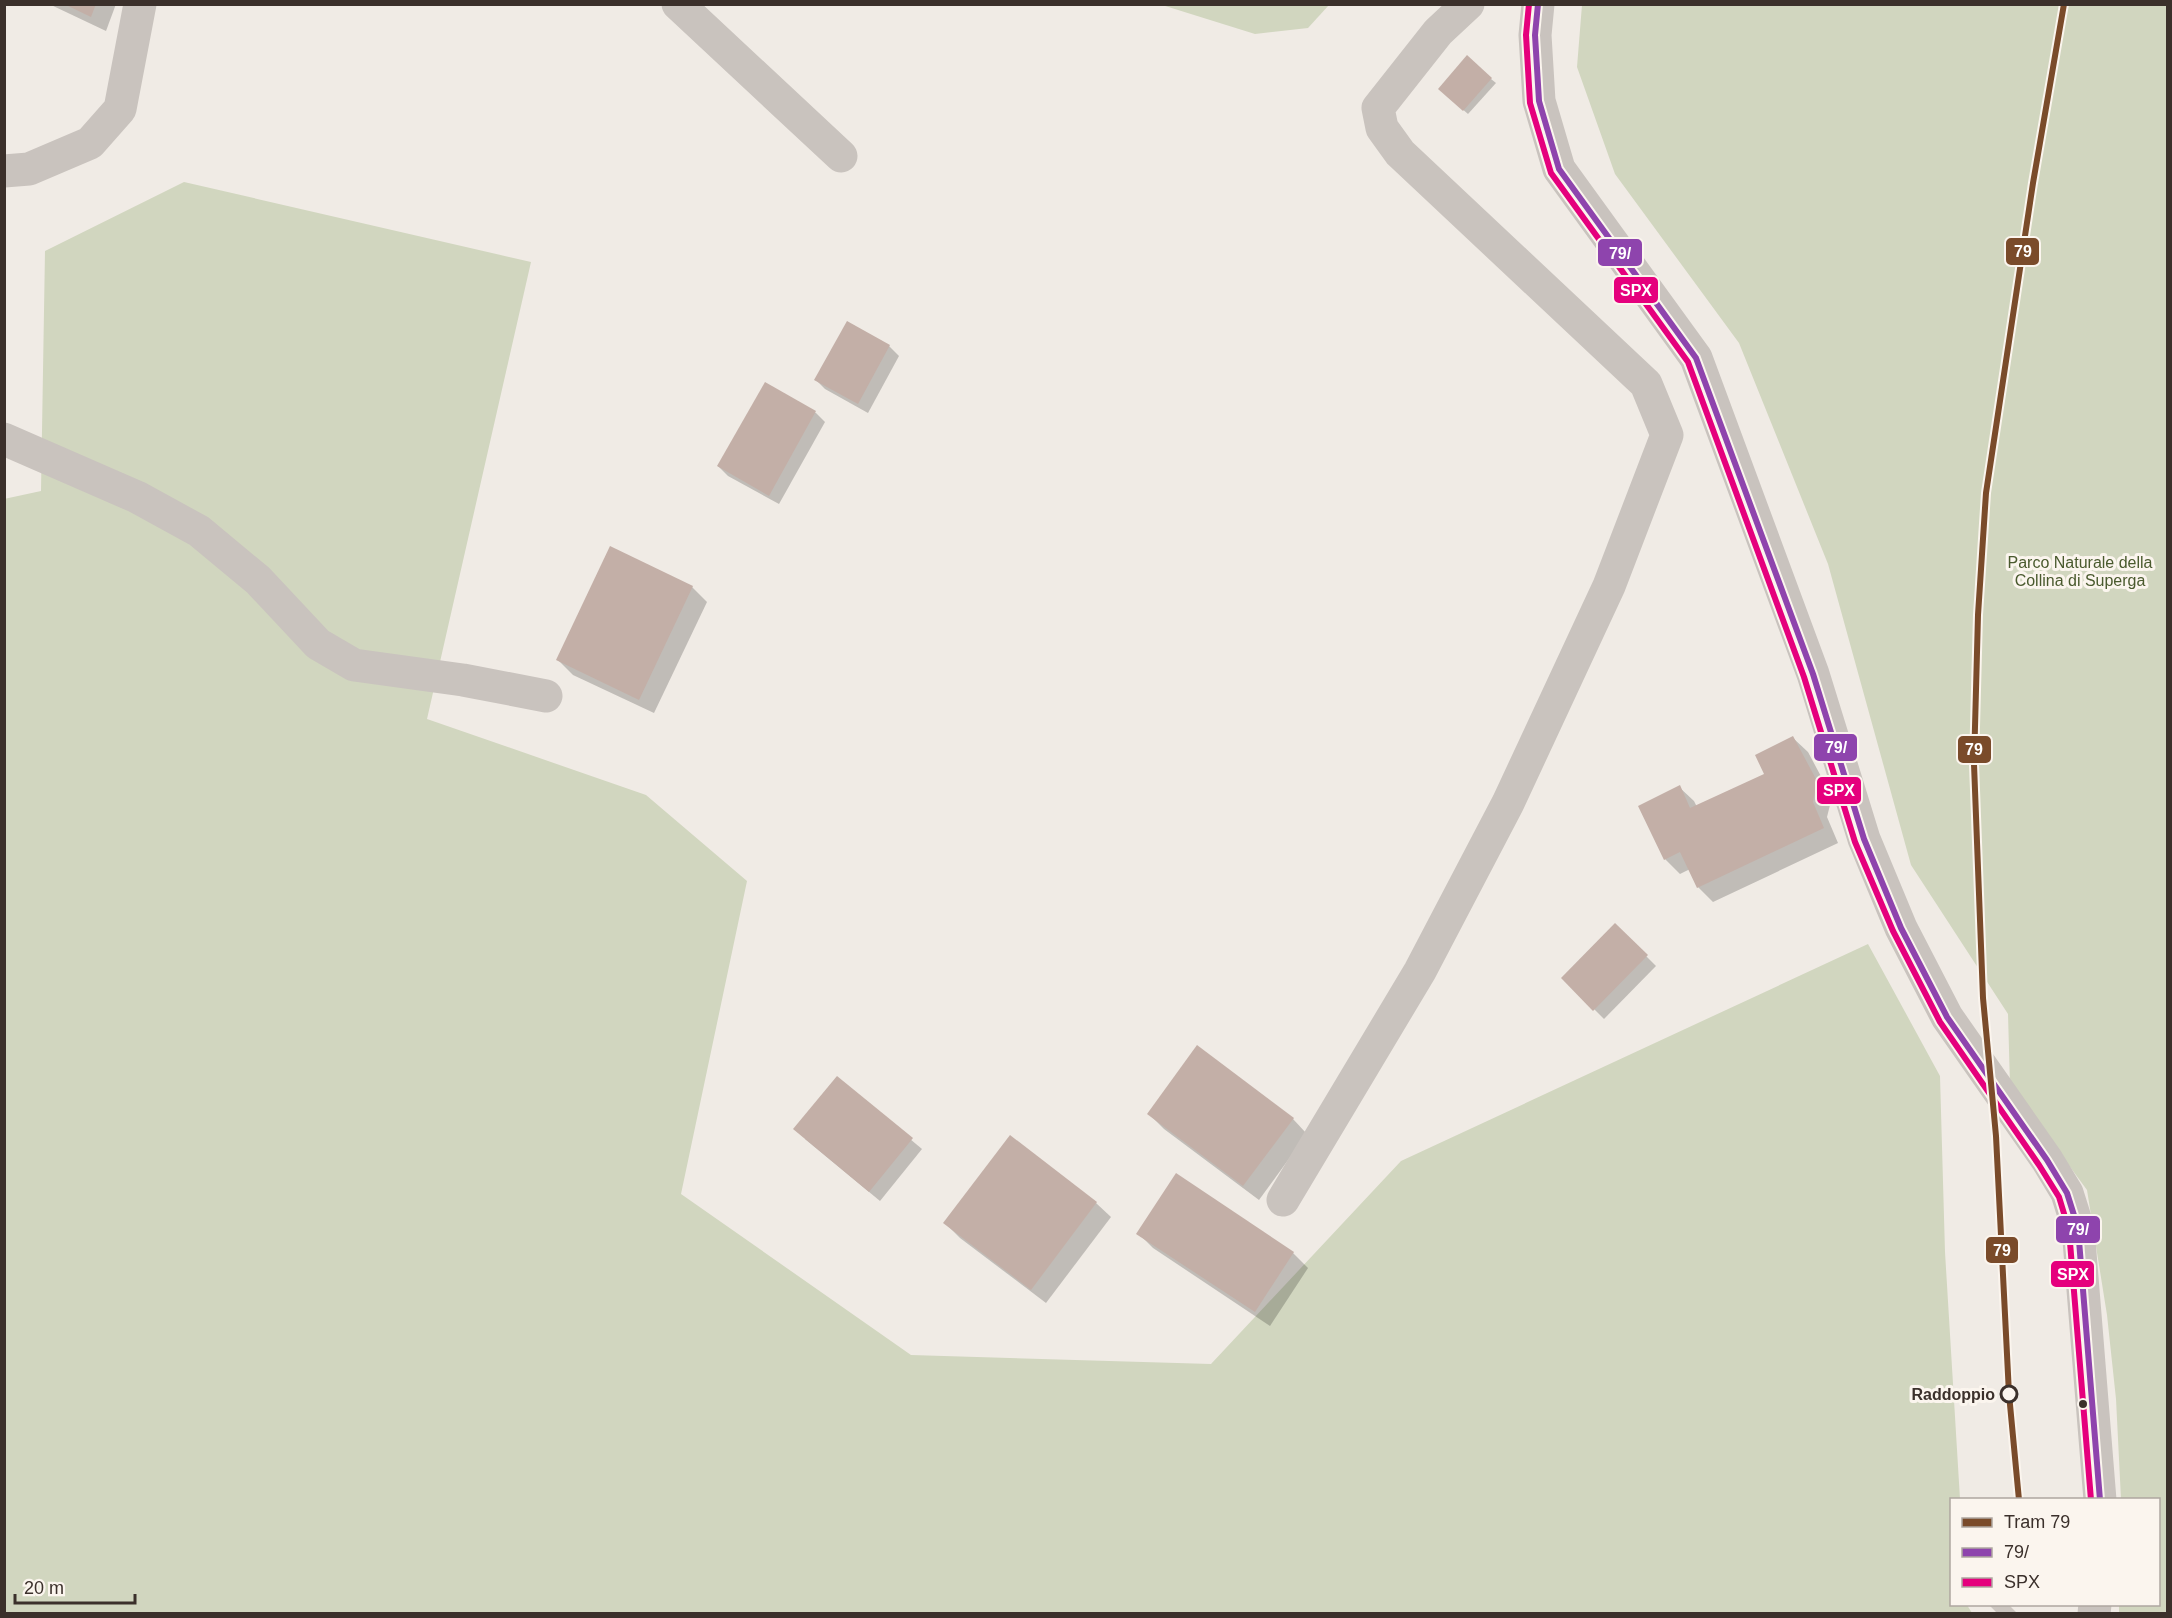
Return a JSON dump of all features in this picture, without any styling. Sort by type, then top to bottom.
[{"type":"street","points":[[4,171],[29,169],[90,143],[120,109],[140,4]]},
{"type":"street","points":[[678,4],[841,156]]},
{"type":"street","points":[[1283,1200],[1420,971],[1508,803],[1609,586],[1667,435],[1646,384],[1400,153],[1382,128],[1378,108],[1438,32],[1468,4]]},
{"type":"street","points":[[1538,4],[1535,35],[1539,101],[1559,169],[1696,358],[1813,674],[1864,838],[1901,928],[1947,1017],[2047,1160],[2067,1193],[2078,1228],[2100,1498]]},
{"type":"street","points":[[4,439],[137,497],[199,531],[258,580],[318,644],[354,665],[464,680],[546,696]]},
{"type":"green space","points":[[1162,5],[1329,5],[1308,28],[1255,34]]},
{"type":"green space","name":"Parco Naturale della Collina di Superga","points":[[1582,5],[2167,5],[2167,1613],[2119,1613],[2119,1606],[2160,1606],[2160,1498],[2121,1498],[2116,1399],[2107,1315],[2087,1190],[2010,1085],[2008,1014],[1911,865],[1828,564],[1739,343],[1615,174],[1577,67]]},
{"type":"green space","points":[[184,182],[531,262],[427,719],[646,795],[747,881],[681,1194],[911,1355],[1211,1364],[1401,1161],[1868,944],[1940,1076],[1945,1252],[1960,1498],[1950,1498],[1950,1606],[1968,1606],[1972,1613],[5,1613],[4,499],[41,491],[45,251]]},
{"type":"building","points":[[64,4],[96,4],[91,17]]},
{"type":"building","points":[[1467,55],[1492,78],[1463,111],[1438,89]]},
{"type":"building","points":[[847,321],[890,345],[858,404],[814,380]]},
{"type":"building","points":[[765,382],[816,411],[769,496],[717,466]]},
{"type":"building","points":[[610,546],[693,586],[639,700],[556,660]]},
{"type":"building","points":[[1793,736],[1817,781],[1813,802],[1824,828],[1697,888],[1680,852],[1664,860],[1638,806],[1680,785],[1690,808],[1764,774],[1755,755]]},
{"type":"building","points":[[1615,923],[1648,955],[1593,1011],[1561,978]]},
{"type":"building","points":[[1197,1045],[1294,1118],[1243,1186],[1147,1114]]},
{"type":"building","points":[[837,1076],[913,1138],[869,1192],[793,1129]]},
{"type":"building","points":[[1010,1135],[1097,1202],[1031,1290],[943,1223]]},
{"type":"building","points":[[1176,1173],[1294,1252],[1255,1312],[1136,1234]]},
{"type":"tunnel","points":[[1998,1614],[2006,1606]]},
{"type":"tram line","name":"79","points":[[2019,1498],[2009,1394],[1996,1136],[1983,998],[1974,764],[1978,615],[1986,493],[2033,183],[2064,4]]},
{"type":"transit line","name":"SPX","points":[[1529,4],[1526,35],[1530,103],[1551,173],[1688,362],[1804,677],[1855,842],[1893,931],[1940,1022],[2059,1197],[2069,1230],[2091,1498]]},
{"type":"transit line","name":"79/","points":[[1538,4],[1535,35],[1539,101],[1559,169],[1696,358],[1813,674],[1864,839],[1901,928],[1947,1017],[2047,1160],[2067,1193],[2078,1228],[2100,1498]]},
{"type":"place","name":"Raddoppio","points":[[2009,1394]]}]
